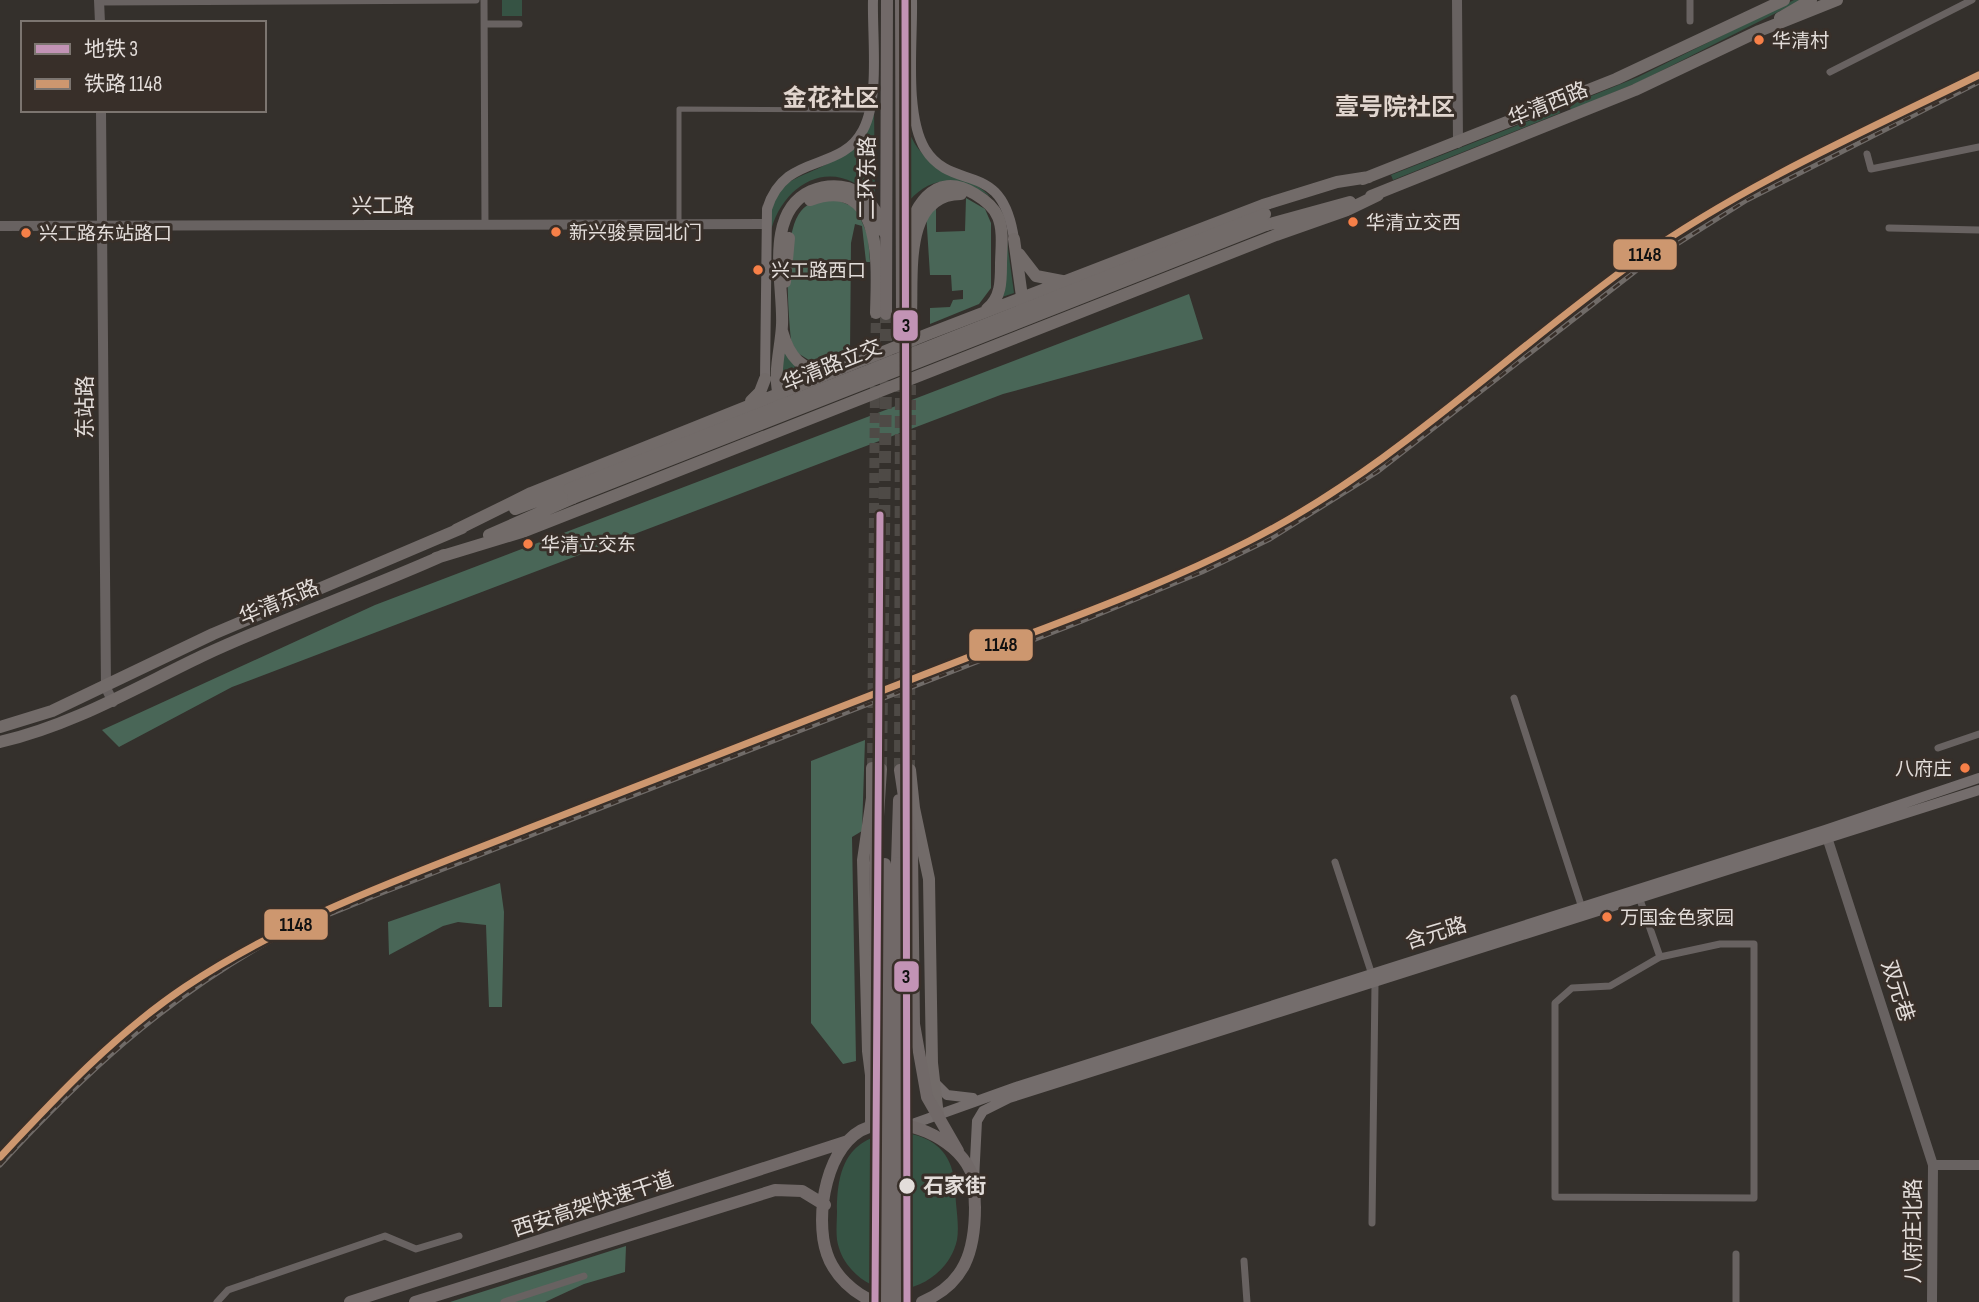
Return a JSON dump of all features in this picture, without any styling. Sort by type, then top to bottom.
[{"type":"highway","name":"二环东路","points":[[881,313],[886,246],[887,0]]},
{"type":"highway","name":"二环东路","points":[[901,0],[902,281],[906,314]]},
{"type":"highway","points":[[877,768],[891,863],[899,1302]]},
{"type":"highway","points":[[887,1302],[891,863],[905,770]]},
{"type":"highway","points":[[905,770],[912,850],[914,1024],[917,1050],[928,1097],[974,1183],[974,1233],[968,1261],[949,1287],[923,1302]]},
{"type":"highway","points":[[872,1126],[872,1076],[877,1051],[875,863],[881,794]]},
{"type":"highway","points":[[875,1302],[864,1298],[836,1271],[823,1239],[825,1205],[832,1168],[848,1142],[872,1126],[906,1126],[933,1135],[965,1162]]},
{"type":"highway","name":"西安高架快速干道","points":[[350,1302],[848,1142]]},
{"type":"highway","name":"西安高架快速干道","points":[[415,1302],[766,1192],[797,1190],[811,1194],[825,1205]]},
{"type":"main road","points":[[740,408],[755,399],[768,380],[766,224],[769,202],[782,182],[801,167],[849,148],[864,129],[871,110],[873,0]]},
{"type":"main road","points":[[912,0],[914,108],[920,138],[926,150],[940,163],[981,181],[999,194],[1010,215],[1021,299],[1034,332]]},
{"type":"main road","name":"华清西路","points":[[1266,220],[1638,69],[1784,0]]},
{"type":"main road","points":[[1759,30],[1811,0]]},
{"type":"main road","name":"华清西路","points":[[1266,220],[1378,195],[1635,90],[1759,30],[1816,11],[1838,0]]},
{"type":"main road","points":[[456,530],[531,493],[763,398],[977,315],[1263,205],[1336,182],[1368,177]]},
{"type":"main road","points":[[774,434],[763,398],[782,327],[779,267],[782,232],[794,205],[812,191],[835,186],[856,192],[879,216],[886,246]]},
{"type":"main road","points":[[902,281],[909,225],[917,207],[927,196],[941,188],[956,187],[985,201],[1000,221],[1001,276],[995,302],[977,315]]},
{"type":"main road","points":[[906,314],[916,233],[923,212],[936,201],[950,195],[971,195],[985,201]]},
{"type":"main road","points":[[436,558],[525,531],[1347,210],[1378,195]]},
{"type":"main road","points":[[782,300],[790,228],[794,216],[807,201],[839,196],[863,209],[873,231],[881,313]]},
{"type":"main road","name":"华清路立交","points":[[571,493],[1266,220]]},
{"type":"main road","points":[[1014,239],[1024,265],[1036,276],[1053,282],[1073,279]]},
{"type":"main road","points":[[782,327],[790,351],[805,368],[821,371],[846,366]]},
{"type":"main road","points":[[922,337],[915,344],[922,366],[933,371]]},
{"type":"main road","points":[[859,361],[870,362],[877,383],[870,396]]},
{"type":"main road","points":[[768,380],[778,393],[789,428]]},
{"type":"main road","name":"华清东路","points":[[0,727],[52,711],[106,688],[213,634],[456,530],[571,493]]},
{"type":"main road","name":"华清东路","points":[[0,742],[46,729],[113,702],[200,657],[436,558],[571,493]]},
{"type":"main road","points":[[872,1076],[868,1051],[863,860],[877,768]]},
{"type":"main road","points":[[905,770],[929,878],[932,1063],[938,1116]]},
{"type":"main road","name":"含元路","points":[[1826,834],[1979,778]]},
{"type":"main road","name":"含元路","points":[[906,1126],[986,1097],[1826,834],[1979,790]]},
{"type":"main road","name":"含元路","points":[[974,1183],[976,1126],[988,1107],[1582,908],[1639,894]]},
{"type":"main road","points":[[917,1050],[935,1084],[951,1097],[986,1097]]},
{"type":"street","points":[[100,21],[99,1],[476,0]]},
{"type":"street","points":[[484,0],[485,225]]},
{"type":"street","points":[[1457,0],[1458,143]]},
{"type":"street","points":[[1690,0],[1690,21]]},
{"type":"street","points":[[1830,72],[1972,0]]},
{"type":"street","points":[[485,24],[519,24]]},
{"type":"street","points":[[680,224],[679,109],[871,110]]},
{"type":"street","name":"东站路","points":[[101,112],[106,688],[113,702]]},
{"type":"street","points":[[1867,154],[1871,169],[1979,147]]},
{"type":"street","name":"兴工路","points":[[0,226],[766,224]]},
{"type":"street","points":[[1889,228],[1979,230]]},
{"type":"street","points":[[1514,698],[1582,908]]},
{"type":"street","points":[[1938,748],[1979,734]]},
{"type":"street","name":"双元巷","points":[[1826,834],[1933,1164]]},
{"type":"street","points":[[1335,862],[1373,978],[1372,1223]]},
{"type":"street","points":[[1639,894],[1660,957]]},
{"type":"street","points":[[1720,944],[1754,944],[1754,1198],[1555,1197],[1555,1003],[1572,988],[1611,986],[1660,957],[1720,944]]},
{"type":"street","name":"八府庄北路","points":[[1933,1302],[1933,1164],[1979,1164]]},
{"type":"street","points":[[217,1302],[228,1290],[385,1236],[416,1249],[460,1236]]},
{"type":"street","points":[[1736,1254],[1736,1302]]},
{"type":"street","points":[[1244,1261],[1247,1302]]},
{"type":"street","points":[[504,1302],[584,1276]]},
{"type":"green space","points":[[502,0],[522,0],[522,16],[502,16]]},
{"type":"green space","points":[[1794,0],[1802,0],[1639,82],[1571,110],[1569,105],[1638,77]]},
{"type":"green space","points":[[874,106],[875,201],[860,187],[844,179],[828,177],[812,180],[798,188],[786,201],[776,216],[770,235],[771,214],[775,199],[782,189],[845,152]]},
{"type":"green space","points":[[1559,109],[1560,113],[1393,180],[1391,175]]},
{"type":"green space","points":[[908,129],[924,155],[991,197],[969,186],[948,181],[928,186],[909,201]]},
{"type":"green space","points":[[830,197],[856,208],[868,236],[870,262],[866,262],[862,226],[855,224],[851,243],[850,355],[817,365],[796,352],[791,340],[789,254],[795,222],[801,211],[810,203]]},
{"type":"green space","points":[[966,198],[985,209],[991,223],[991,288],[979,304],[930,324],[930,308],[950,307],[953,300],[963,299],[963,290],[952,291],[951,275],[930,275],[926,212],[936,203],[936,232],[965,231]]},
{"type":"green space","points":[[1006,234],[1014,293],[1002,297]]},
{"type":"green space","points":[[1189,294],[1203,339],[1003,394],[232,687],[119,747],[102,730],[375,605]]},
{"type":"green space","points":[[781,349],[806,374],[782,383]]},
{"type":"green space","points":[[865,740],[862,831],[852,837],[856,1061],[843,1064],[811,1023],[811,761]]},
{"type":"green space","points":[[500,883],[504,912],[502,1007],[489,1007],[486,925],[458,922],[443,926],[389,955],[388,922]]},
{"type":"green space","points":[[901,1132],[929,1140],[939,1147],[947,1158],[955,1183],[958,1235],[949,1259],[935,1275],[916,1286],[895,1290],[877,1287],[861,1278],[853,1272],[842,1256],[837,1235],[838,1194],[844,1166],[858,1146],[884,1134]]},
{"type":"green space","points":[[626,1246],[625,1272],[584,1284],[545,1302],[450,1302]]},
{"type":"tunnel","points":[[875,363],[876,313]]},
{"type":"tunnel","points":[[886,314],[886,359]]},
{"type":"tunnel","points":[[901,353],[902,314]]},
{"type":"tunnel","points":[[911,314],[911,347]]},
{"type":"tunnel","points":[[910,770],[911,373]]},
{"type":"tunnel","points":[[900,770],[901,374]]},
{"type":"tunnel","points":[[881,769],[886,381]]},
{"type":"tunnel","points":[[872,768],[875,386]]},
{"type":"railway","points":[[0,1165],[62,1101],[124,1043],[191,991],[266,943],[374,896],[1082,621],[1202,572],[1270,539],[1377,472],[1642,266],[1747,200],[1979,82]]},
{"type":"metro line","name":"3","points":[[905,0],[907,1302]]},
{"type":"metro line","name":"3","points":[[875,1302],[880,515]]},
{"type":"rail line","name":"1148","points":[[0,1157],[111,1045],[159,1005],[266,939],[395,881],[1108,604],[1249,541],[1302,512],[1401,445],[1589,296],[1677,233],[1804,161],[1979,75]]},
{"type":"place","name":"华清村","points":[[1759,40]]},
{"type":"place","name":"华清立交西","points":[[1353,222]]},
{"type":"place","name":"新兴骏景园北门","points":[[556,232]]},
{"type":"place","name":"兴工路东站路口","points":[[26,233]]},
{"type":"place","name":"兴工路西口","points":[[758,270]]},
{"type":"place","name":"华清立交东","points":[[528,544]]},
{"type":"place","name":"八府庄","points":[[1965,768]]},
{"type":"place","name":"万国金色家园","points":[[1607,917]]},
{"type":"place","name":"石家街","points":[[907,1186]]},
{"type":"district","name":"金花社区","points":[[831,98]]},
{"type":"district","name":"壹号院社区","points":[[1395,107]]}]
